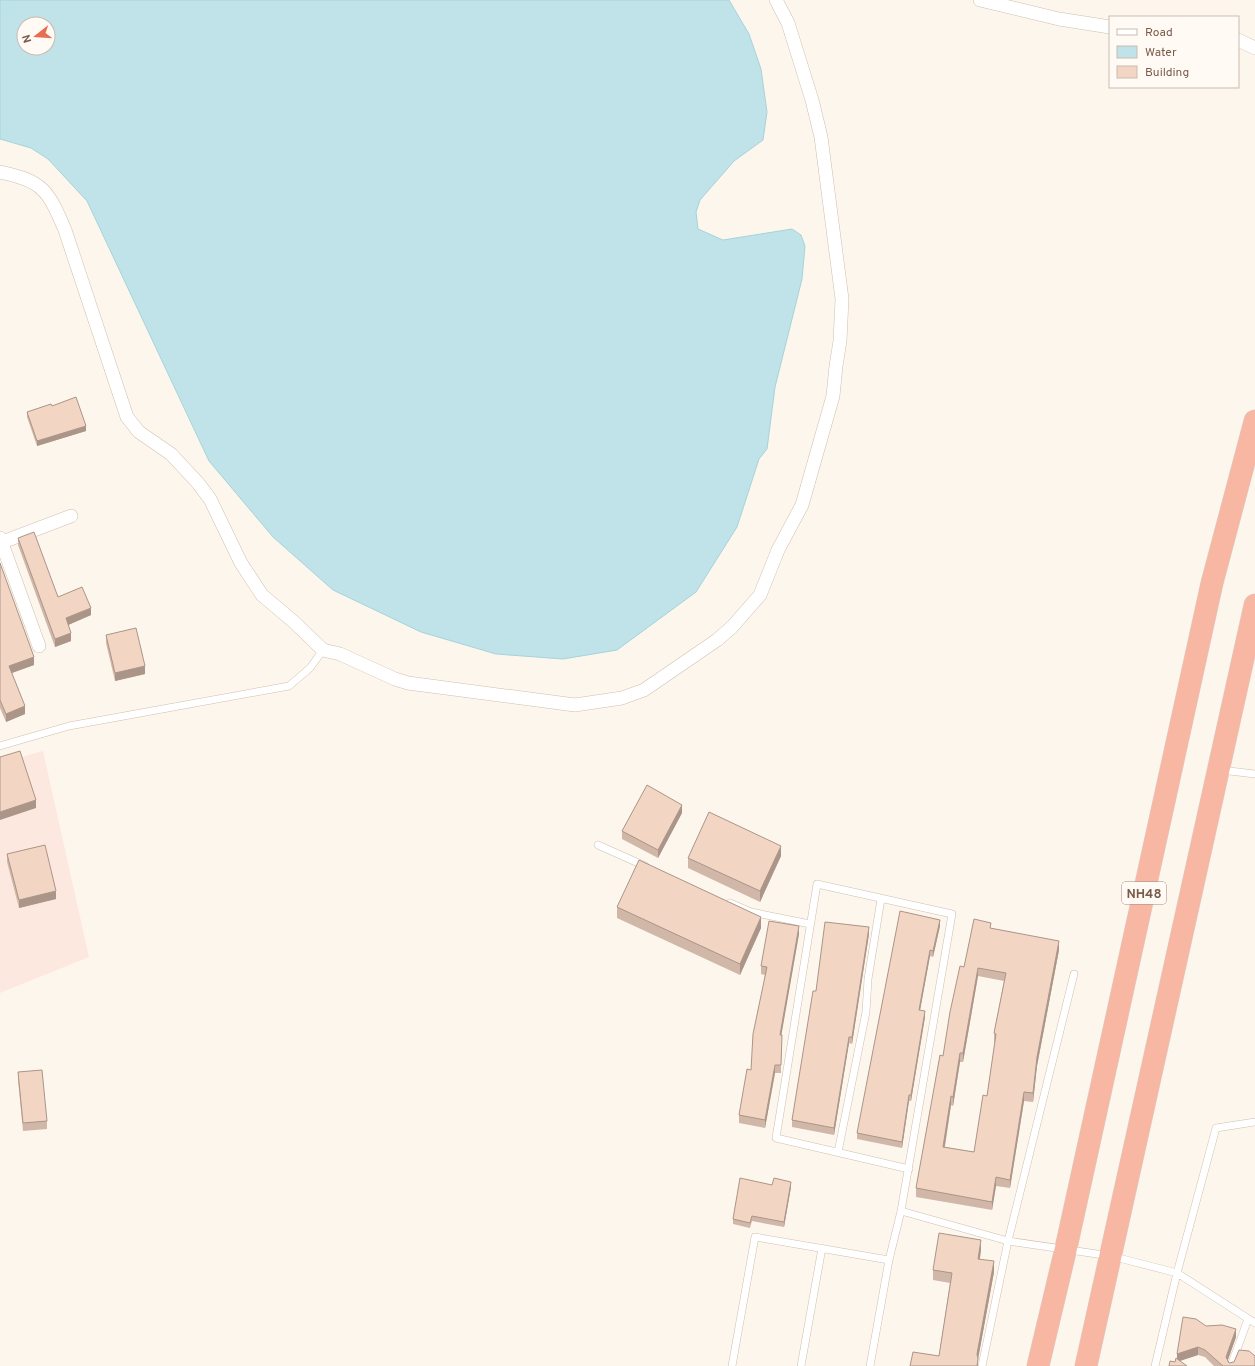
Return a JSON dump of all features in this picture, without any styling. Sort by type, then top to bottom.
[{"type":"highway","name":"NH48","points":[[1038,1366],[1066,1248],[1212,582],[1255,421]]},
{"type":"highway","points":[[1086,1366],[1255,605]]},
{"type":"street","points":[[0,172],[35,182],[45,190],[54,205],[65,230],[127,417],[139,432],[171,454],[198,483],[210,499],[241,563],[262,595],[323,650],[340,654],[395,679],[408,683],[575,705],[622,698],[644,690],[717,640],[732,627],[760,595],[778,550],[802,505],[831,404],[840,341],[842,299],[821,136],[812,100],[788,23],[776,0]]},
{"type":"street","points":[[980,0],[1059,19],[1109,27]]},
{"type":"street","points":[[1239,40],[1255,48]]},
{"type":"street","points":[[38,646],[0,541],[71,516]]},
{"type":"lane","points":[[0,746],[69,726],[289,686],[310,668],[323,650]]},
{"type":"lane","points":[[1218,769],[1255,774]]},
{"type":"lane","points":[[598,845],[649,868]]},
{"type":"lane","points":[[870,1366],[889,1260],[901,1211],[952,914],[817,884],[776,1138],[908,1169]]},
{"type":"lane","points":[[722,899],[751,912],[810,924]]},
{"type":"lane","points":[[838,1152],[866,1012],[868,979],[882,899]]},
{"type":"lane","points":[[982,1366],[1008,1241],[1074,974]]},
{"type":"lane","points":[[1155,1366],[1177,1273],[1216,1128],[1255,1122]]},
{"type":"lane","points":[[901,1211],[1008,1241],[1066,1248],[1111,1256],[1177,1273],[1252,1321],[1232,1366]]},
{"type":"lane","points":[[732,1366],[755,1237],[889,1260]]},
{"type":"lane","points":[[801,1366],[822,1248]]},
{"type":"shaded area","points":[[43,751],[89,957],[0,993],[0,763]]},
{"type":"water","points":[[0,0],[729,0],[749,34],[761,69],[767,112],[763,140],[734,161],[700,200],[696,212],[698,229],[723,240],[792,229],[801,235],[805,246],[802,279],[775,387],[767,449],[759,459],[737,527],[696,592],[617,650],[563,659],[496,654],[421,632],[333,590],[273,537],[209,461],[87,201],[48,159],[31,148],[0,139]]},
{"type":"building","points":[[76,397],[86,426],[37,441],[27,412],[51,404],[52,406]]},
{"type":"building","points":[[34,532],[58,597],[82,587],[91,608],[66,618],[71,633],[55,639],[18,538]]},
{"type":"building","points":[[0,563],[34,657],[9,666],[25,706],[6,714],[0,700]]},
{"type":"building","points":[[136,628],[145,666],[115,673],[106,635]]},
{"type":"building","points":[[20,751],[36,800],[0,812],[0,757]]},
{"type":"building","points":[[647,785],[682,805],[658,850],[622,831]]},
{"type":"building","points":[[709,812],[781,846],[760,891],[688,858]]},
{"type":"building","points":[[45,845],[56,891],[19,900],[7,854]]},
{"type":"building","points":[[639,860],[761,917],[740,964],[617,907]]},
{"type":"building","points":[[900,911],[940,920],[933,951],[930,950],[919,1010],[925,1011],[911,1095],[909,1095],[902,1142],[857,1133]]},
{"type":"building","points":[[974,919],[991,923],[990,928],[1059,941],[1037,1057],[1033,1093],[1024,1092],[1010,1180],[996,1177],[992,1202],[916,1188],[940,1055],[943,1056],[950,1012],[960,966],[964,967]],"holes":[[[978,968],[1006,973],[994,1033],[996,1034],[987,1096],[983,1095],[974,1152],[943,1147],[951,1096],[953,1097],[960,1053],[963,1053]]]},
{"type":"building","points":[[769,921],[799,926],[780,1035],[782,1035],[781,1065],[775,1065],[765,1120],[739,1115],[747,1069],[751,1070],[753,1034],[767,967],[761,966]]},
{"type":"building","points":[[825,922],[869,927],[852,1037],[849,1037],[834,1128],[792,1120],[813,991],[816,991]]},
{"type":"building","points":[[42,1070],[47,1121],[23,1123],[18,1072]]},
{"type":"building","points":[[740,1178],[772,1185],[774,1178],[791,1182],[784,1222],[752,1216],[750,1223],[733,1219]]},
{"type":"building","points":[[939,1233],[981,1240],[978,1259],[994,1261],[977,1354],[977,1366],[910,1366],[913,1352],[939,1356],[952,1273],[933,1270]]},
{"type":"building","points":[[1183,1317],[1196,1319],[1206,1326],[1222,1325],[1236,1329],[1226,1357],[1229,1363],[1234,1362],[1239,1350],[1249,1351],[1255,1356],[1255,1366],[1223,1366],[1205,1350],[1198,1347],[1177,1354]]},
{"type":"building","points":[[1176,1358],[1187,1366],[1169,1366],[1170,1361],[1175,1362]]}]
